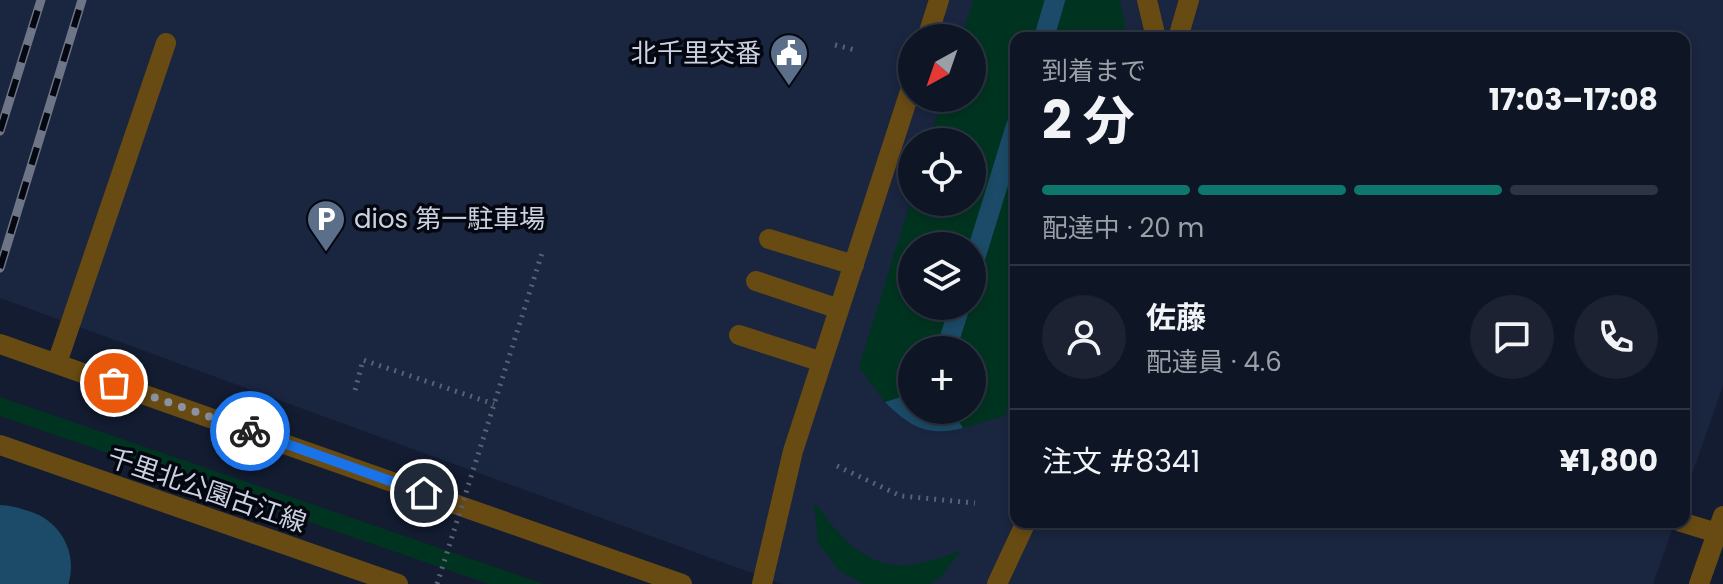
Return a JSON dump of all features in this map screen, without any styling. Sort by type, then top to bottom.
[{"type":"street","points":[[931,24],[939,0]]},
{"type":"street","points":[[1147,0],[1155,32]]},
{"type":"street","points":[[1180,32],[1189,0]]},
{"type":"street","points":[[57,363],[166,43]]},
{"type":"street","points":[[762,584],[793,451],[903,112]]},
{"type":"street","points":[[769,239],[854,265]]},
{"type":"street","points":[[756,281],[839,309]]},
{"type":"street","points":[[739,335],[822,362]]},
{"type":"street","points":[[0,344],[682,584]]},
{"type":"street","name":"千里北公園古江線","points":[[0,445],[398,584]]},
{"type":"street","points":[[1690,522],[1720,524],[1699,584]]},
{"type":"street","points":[[997,584],[1023,528]]},
{"type":"path","points":[[835,45],[855,50]]},
{"type":"path","points":[[437,584],[543,250]]},
{"type":"path","points":[[355,390],[363,360],[494,404]]},
{"type":"path","points":[[837,466],[901,496],[975,503]]},
{"type":"shaded area","points":[[0,0],[1723,0],[1723,386],[1690,480],[1690,32],[1010,32],[1010,528],[1673,528],[1653,584],[782,584],[0,298]]},
{"type":"shaded area","points":[[898,398],[898,414],[885,402]]},
{"type":"shaded area","points":[[911,424],[961,424],[963,428],[940,431]]},
{"type":"green space","points":[[973,0],[1120,0],[1125,24],[1123,32],[1010,32],[1010,400],[1005,416],[986,421],[986,336],[898,336],[898,398],[885,402],[859,367],[898,242],[898,320],[986,320],[986,232],[901,232],[906,216],[986,216],[986,128],[933,128],[939,112],[986,112],[986,24],[966,24]]},
{"type":"green space","points":[[0,397],[544,584],[489,584],[0,416]]},
{"type":"green space","points":[[814,502],[846,540],[877,561],[894,565],[913,564],[961,550],[940,579],[929,584],[864,584],[840,571],[818,543]]},
{"type":"waterway","points":[[1046,32],[1055,0]]},
{"type":"waterway","points":[[983,232],[1010,145]]},
{"type":"waterway","points":[[950,336],[956,320]]},
{"type":"waterway","points":[[0,563],[13,567]]},
{"type":"railway","points":[[0,131],[41,0]]},
{"type":"railway","points":[[0,268],[82,0]]},
{"type":"way so far","points":[[114,383],[250,431]]},
{"type":"place","name":"北千里交番","points":[[789,87]]},
{"type":"place","name":"dios 第一駐車場","points":[[326,253]]},
{"type":"route","points":[[250,431],[424,493]]}]
